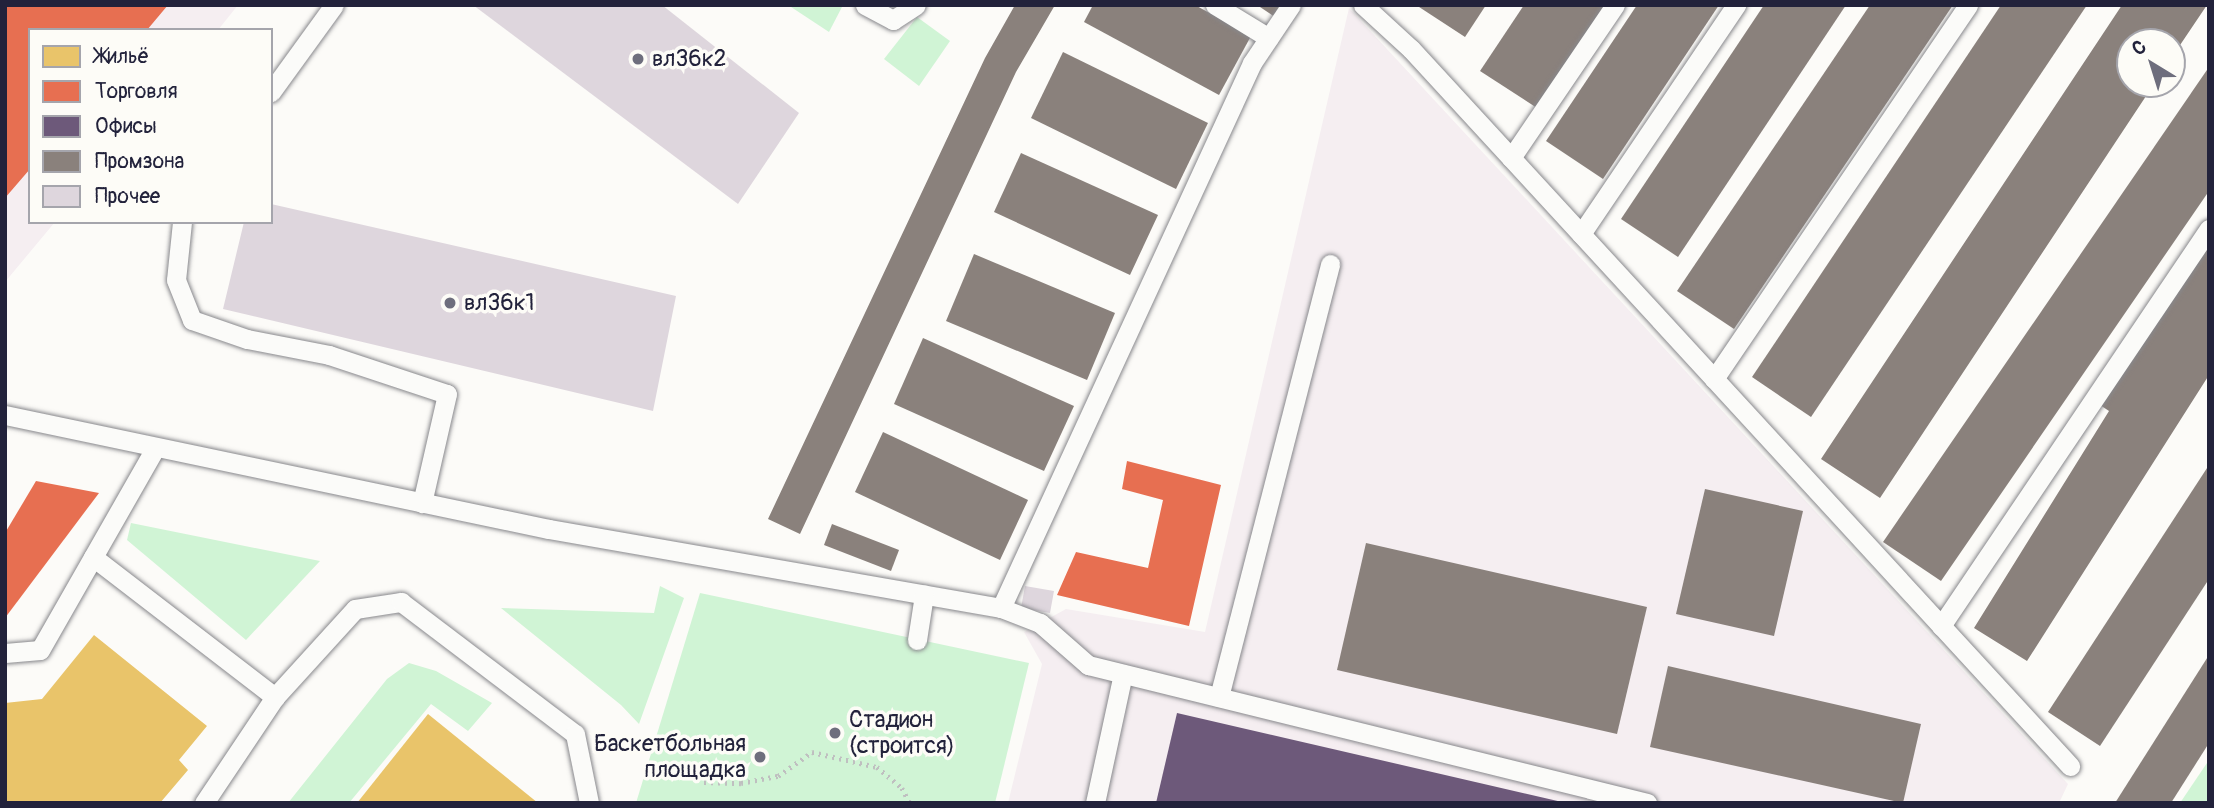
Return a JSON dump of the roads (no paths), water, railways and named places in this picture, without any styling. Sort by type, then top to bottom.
[{"type":"lane","points":[[273,89],[334,5]]},
{"type":"lane","points":[[865,5],[893,20],[916,5]]},
{"type":"lane","points":[[1215,5],[1269,38]]},
{"type":"lane","points":[[1001,608],[1252,63],[1291,5]]},
{"type":"lane","points":[[1363,5],[1411,49],[2070,766]]},
{"type":"lane","points":[[1511,158],[1615,5]]},
{"type":"lane","points":[[1581,234],[1736,5]]},
{"type":"lane","points":[[1714,379],[1968,5]]},
{"type":"lane","points":[[182,224],[176,281],[192,320],[247,339],[328,355],[447,394],[422,503]]},
{"type":"lane","points":[[1941,626],[2209,229]]},
{"type":"lane","points":[[1219,697],[1330,264]]},
{"type":"lane","points":[[5,415],[422,503],[1001,608],[1040,623],[1088,665],[1647,803]]},
{"type":"lane","points":[[5,653],[40,650],[155,448]]},
{"type":"lane","points":[[93,557],[275,697]]},
{"type":"lane","points":[[917,640],[924,595]]},
{"type":"lane","points":[[204,803],[275,697],[355,609],[401,602],[575,734],[589,803]]},
{"type":"lane","points":[[1094,803],[1123,674]]},
{"type":"place","name":"вл36к2","points":[[638,59]]},
{"type":"place","name":"вл36к1","points":[[450,303]]},
{"type":"place","name":"Стадион (строится)","points":[[835,733]]},
{"type":"place","name":"Баскетбольная площадка","points":[[760,757]]}]
